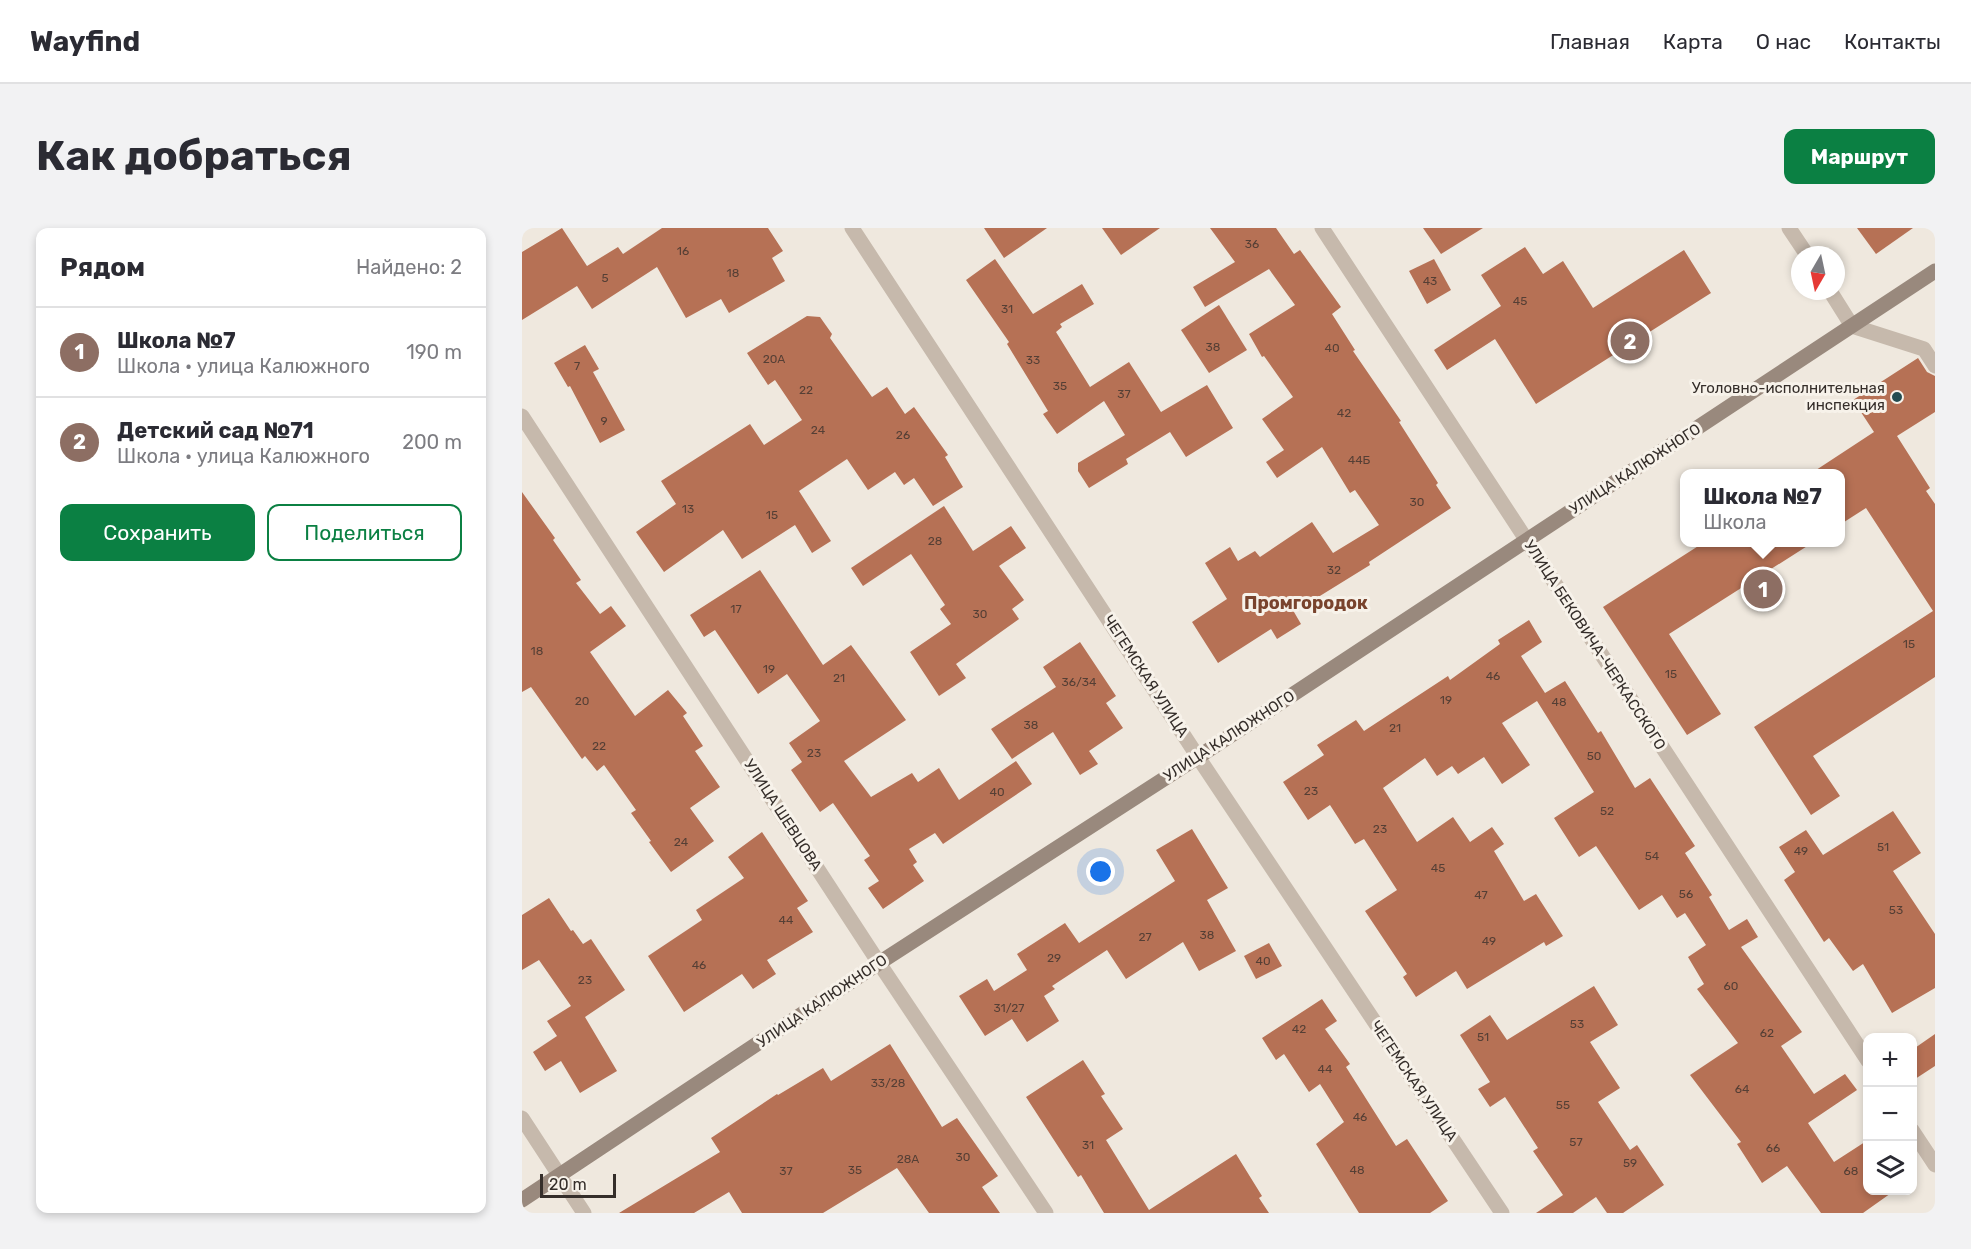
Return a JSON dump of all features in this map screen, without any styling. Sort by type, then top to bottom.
[{"type":"street","name":"ЧЕГЕМСКАЯ УЛИЦА","points":[[852,228],[1198,757],[1502,1213]]},
{"type":"street","name":"УЛИЦА БЕКОВИЧА-ЧЕРКАССКОГО","points":[[1322,228],[1863,1053]]},
{"type":"street","points":[[1789,228],[1801,246]]},
{"type":"street","name":"УЛИЦА КАЛЮЖНОГО","points":[[522,1200],[879,963],[1198,757],[1935,271]]},
{"type":"street","points":[[1836,300],[1852,326],[1924,349],[1935,366]]},
{"type":"street","name":"УЛИЦА ШЕВЦОВА","points":[[522,416],[879,963],[1046,1213]]},
{"type":"street","points":[[522,1118],[584,1213]]},
{"type":"street","points":[[1917,1138],[1935,1165]]},
{"type":"building","points":[[562,228],[587,266],[618,247],[623,254],[662,228],[768,228],[783,251],[772,258],[785,281],[729,313],[721,299],[686,318],[657,267],[592,309],[577,286],[522,320],[522,252]]},
{"type":"building","points":[[984,228],[1047,228],[1004,258]]},
{"type":"building","points":[[1102,228],[1160,228],[1121,255]]},
{"type":"building","points":[[1210,228],[1276,228],[1294,254],[1300,250],[1341,307],[1332,314],[1355,350],[1353,351],[1401,421],[1399,422],[1438,483],[1436,485],[1451,508],[1369,562],[1370,565],[1294,612],[1301,624],[1277,639],[1271,629],[1218,663],[1192,622],[1227,599],[1205,563],[1230,547],[1238,561],[1255,551],[1260,557],[1312,522],[1333,553],[1379,525],[1355,490],[1350,493],[1322,447],[1277,478],[1266,462],[1284,450],[1262,419],[1293,397],[1264,356],[1262,357],[1249,334],[1295,305],[1269,269],[1205,307],[1193,287],[1235,262]]},
{"type":"building","points":[[1423,228],[1483,228],[1441,254]]},
{"type":"building","points":[[1857,228],[1913,228],[1876,254]]},
{"type":"building","points":[[1525,247],[1543,274],[1563,261],[1593,308],[1684,250],[1711,293],[1536,404],[1495,339],[1447,370],[1434,350],[1501,306],[1481,275]]},
{"type":"building","points":[[995,259],[1033,314],[1082,284],[1094,304],[1060,324],[1062,327],[1056,332],[1090,387],[1129,362],[1161,412],[1207,385],[1233,428],[1186,457],[1170,432],[1126,459],[1128,464],[1089,488],[1078,471],[1078,463],[1125,435],[1104,401],[1057,434],[1043,414],[1048,411],[1007,344],[1009,342],[966,280]]},
{"type":"building","points":[[1434,259],[1451,290],[1427,304],[1409,271]]},
{"type":"building","points":[[1219,305],[1247,350],[1209,373],[1181,330]]},
{"type":"building","points":[[807,316],[820,317],[832,334],[830,338],[872,397],[887,387],[905,414],[914,407],[948,455],[945,457],[963,487],[933,506],[914,478],[904,485],[895,472],[868,490],[847,459],[799,491],[831,541],[812,553],[795,525],[742,559],[723,530],[664,572],[636,532],[676,504],[661,481],[750,424],[764,445],[802,420],[775,380],[768,385],[747,353]]},
{"type":"building","points":[[585,345],[599,369],[593,372],[625,430],[600,443],[570,386],[568,387],[554,363]]},
{"type":"building","points":[[1918,358],[1927,372],[1935,376],[1935,412],[1897,436],[1930,488],[1926,491],[1935,504],[1935,677],[1813,756],[1840,796],[1811,815],[1754,727],[1933,611],[1866,508],[1845,521],[1845,469],[1818,469],[1874,432],[1853,400]]},
{"type":"building","points":[[522,492],[581,580],[576,583],[600,614],[611,606],[626,626],[590,652],[635,716],[668,690],[687,713],[683,716],[703,746],[695,751],[720,787],[690,808],[714,841],[671,872],[631,813],[636,810],[604,765],[597,771],[585,756],[582,759],[531,687],[522,692]]},
{"type":"building","points":[[944,506],[973,551],[1011,526],[1026,548],[999,566],[1024,600],[1012,609],[1019,619],[956,664],[966,678],[939,696],[910,652],[951,624],[940,609],[945,605],[911,554],[863,586],[851,568]]},
{"type":"building","points":[[1697,547],[1806,547],[1669,634],[1721,714],[1687,735],[1603,607]]},
{"type":"building","points":[[760,570],[823,665],[851,645],[906,720],[844,761],[871,797],[912,773],[918,782],[939,768],[959,800],[1016,761],[1032,784],[943,844],[935,833],[909,849],[917,862],[913,865],[924,881],[883,909],[868,888],[879,881],[864,860],[870,856],[833,803],[820,812],[791,770],[802,762],[789,743],[820,721],[787,674],[758,694],[715,630],[704,637],[690,615]]},
{"type":"building","points":[[1529,620],[1542,642],[1521,656],[1545,693],[1565,681],[1598,733],[1601,731],[1635,788],[1650,778],[1695,846],[1685,853],[1712,895],[1709,897],[1729,930],[1747,919],[1758,937],[1741,947],[1802,1032],[1781,1046],[1814,1094],[1845,1074],[1857,1090],[1808,1123],[1834,1162],[1863,1143],[1863,1195],[1888,1195],[1863,1213],[1821,1213],[1787,1166],[1762,1183],[1737,1144],[1741,1142],[1690,1075],[1738,1043],[1697,989],[1704,984],[1688,957],[1706,945],[1685,913],[1677,918],[1662,895],[1639,910],[1596,846],[1579,857],[1554,818],[1594,792],[1537,701],[1502,723],[1530,765],[1502,784],[1484,757],[1458,774],[1452,766],[1437,776],[1425,758],[1383,788],[1417,842],[1453,817],[1470,842],[1492,827],[1504,844],[1494,851],[1524,901],[1536,894],[1563,936],[1546,946],[1544,942],[1467,989],[1456,971],[1416,997],[1403,977],[1407,974],[1365,911],[1397,890],[1364,839],[1355,844],[1330,805],[1308,820],[1283,782],[1324,755],[1317,745],[1356,720],[1364,731],[1448,676],[1450,680],[1500,644],[1498,640]]},
{"type":"building","points":[[1080,642],[1116,696],[1106,703],[1123,728],[1089,751],[1098,764],[1080,775],[1053,732],[1012,759],[991,729],[1056,687],[1043,667]]},
{"type":"building","points":[[1893,811],[1921,853],[1893,871],[1935,934],[1935,988],[1892,1013],[1863,964],[1853,971],[1829,938],[1824,942],[1784,880],[1795,872],[1779,847],[1806,830],[1823,855]]},
{"type":"building","points":[[1192,829],[1228,888],[1207,900],[1236,951],[1199,971],[1183,942],[1126,979],[1107,950],[1052,986],[1055,989],[1044,996],[1059,1021],[1027,1042],[1012,1019],[985,1036],[959,996],[987,979],[994,991],[1027,970],[1017,954],[1065,923],[1079,943],[1175,881],[1156,850]]},
{"type":"building","points":[[762,832],[808,901],[797,908],[813,932],[767,960],[776,974],[753,989],[742,974],[684,1012],[648,956],[702,920],[696,910],[744,878],[728,857]]},
{"type":"building","points":[[549,898],[571,931],[573,930],[583,944],[591,939],[625,990],[585,1017],[617,1071],[580,1093],[561,1061],[545,1071],[533,1052],[557,1036],[547,1021],[571,1006],[539,960],[522,970],[522,915]]},
{"type":"building","points":[[1269,943],[1282,966],[1256,979],[1244,956]]},
{"type":"building","points":[[1594,986],[1618,1025],[1590,1042],[1620,1088],[1598,1102],[1630,1150],[1637,1145],[1664,1185],[1623,1213],[1607,1213],[1596,1197],[1573,1213],[1536,1213],[1563,1195],[1533,1151],[1538,1148],[1505,1097],[1490,1107],[1478,1089],[1490,1082],[1460,1035],[1490,1015],[1507,1040]]},
{"type":"building","points":[[1322,999],[1337,1021],[1325,1029],[1350,1064],[1346,1067],[1396,1146],[1407,1139],[1448,1201],[1430,1213],[1359,1213],[1316,1144],[1344,1122],[1320,1084],[1309,1092],[1284,1054],[1276,1060],[1262,1038]]},
{"type":"building","points":[[1935,1034],[1935,1066],[1917,1078],[1917,1047]]},
{"type":"building","points":[[890,1044],[942,1127],[957,1118],[998,1176],[982,1187],[1000,1213],[929,1213],[897,1168],[823,1213],[742,1213],[729,1192],[694,1213],[619,1213],[720,1152],[711,1138],[777,1094],[823,1068],[831,1081]]},
{"type":"building","points":[[1083,1060],[1105,1094],[1101,1096],[1123,1129],[1106,1140],[1149,1210],[1236,1154],[1262,1196],[1259,1198],[1269,1213],[1104,1213],[1081,1175],[1078,1177],[1026,1097]]},
{"type":"place","name":"Детский сад №71","points":[[1630,341]]},
{"type":"place","name":"Уголовно-исполнительная инспекция","points":[[1897,397]]},
{"type":"place","name":"Школа №7","points":[[1763,589]]},
{"type":"district","name":"Промгородок","points":[[1306,603]]}]
